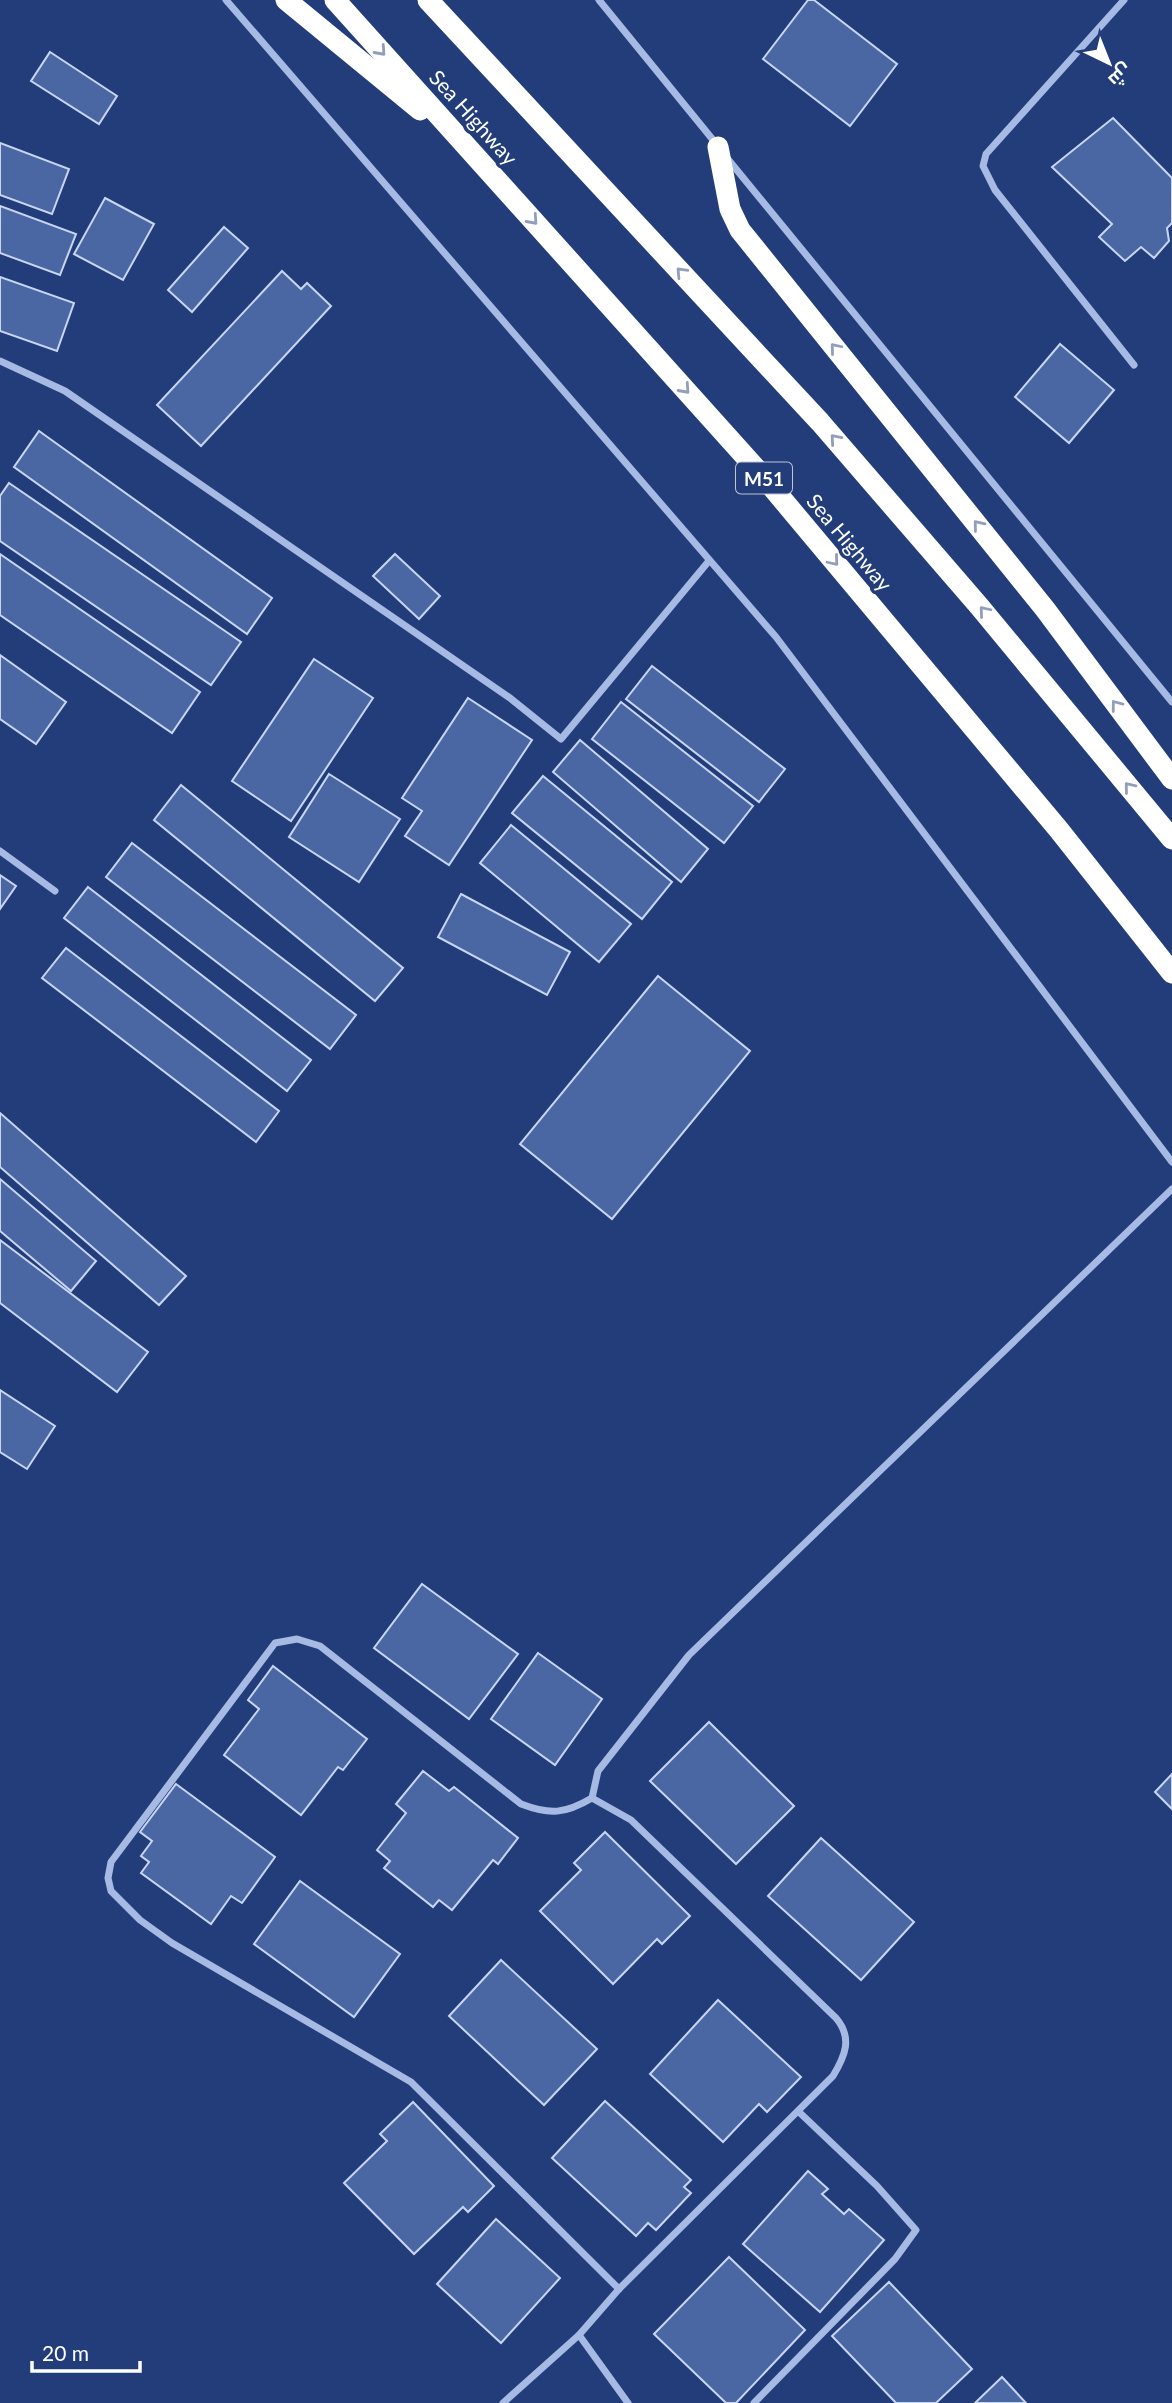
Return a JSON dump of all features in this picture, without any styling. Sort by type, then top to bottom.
[{"type":"highway","points":[[286,0],[476,156]]},
{"type":"highway","name":"Sea Highway","points":[[335,0],[761,474],[1059,830],[1172,973]]},
{"type":"highway","points":[[428,0],[820,422],[979,606],[1172,839]]},
{"type":"highway","points":[[718,147],[730,209],[740,230],[1045,609],[1172,779]]},
{"type":"street","points":[[226,0],[708,562],[776,637],[1172,1162]]},
{"type":"street","points":[[599,0],[1172,702]]},
{"type":"street","points":[[1124,0],[986,154],[983,166],[995,190],[1135,365]]},
{"type":"street","points":[[0,361],[65,391],[510,698],[561,739],[708,562]]},
{"type":"street","points":[[0,851],[55,891]]},
{"type":"street","points":[[592,1798],[598,1771],[689,1655],[1172,1189]]},
{"type":"street","points":[[592,1798],[566,1810],[545,1813],[521,1804],[320,1646],[297,1639],[275,1643],[111,1862],[108,1878],[111,1892],[126,1909],[172,1943],[411,2082],[619,2289]]},
{"type":"street","points":[[503,2403],[579,2335],[619,2289],[799,2112],[833,2076],[842,2061],[846,2030],[631,1820],[592,1798]]},
{"type":"street","points":[[754,2403],[895,2259],[916,2230],[877,2186],[799,2112]]},
{"type":"street","points":[[579,2335],[628,2403]]},
{"type":"building","points":[[808,0],[814,0],[897,64],[850,126],[763,59]]},
{"type":"building","points":[[50,52],[117,96],[99,124],[31,81]]},
{"type":"building","points":[[1113,118],[1172,178],[1172,223],[1167,228],[1169,241],[1154,258],[1141,247],[1125,261],[1099,237],[1112,224],[1052,167]]},
{"type":"building","points":[[0,143],[69,169],[52,214],[0,195]]},
{"type":"building","points":[[105,198],[154,224],[123,280],[74,254]]},
{"type":"building","points":[[0,206],[76,234],[60,275],[0,253]]},
{"type":"building","points":[[224,227],[248,248],[192,312],[168,290]]},
{"type":"building","points":[[282,271],[301,289],[307,283],[331,306],[201,446],[157,405]]},
{"type":"building","points":[[0,277],[74,303],[57,351],[0,331]]},
{"type":"building","points":[[1060,344],[1114,390],[1069,443],[1015,397]]},
{"type":"building","points":[[39,431],[272,598],[247,634],[14,467]]},
{"type":"building","points":[[9,483],[241,642],[211,685],[0,541],[0,496]]},
{"type":"building","points":[[0,554],[200,692],[172,733],[0,615]]},
{"type":"building","points":[[395,554],[440,596],[419,619],[373,576]]},
{"type":"building","points":[[0,655],[66,702],[36,744],[0,719]]},
{"type":"building","points":[[314,659],[373,698],[291,821],[232,781]]},
{"type":"building","points":[[652,666],[785,769],[759,802],[626,699]]},
{"type":"building","points":[[468,698],[532,740],[449,865],[405,836],[422,811],[402,798]]},
{"type":"building","points":[[621,702],[753,806],[724,843],[592,739]]},
{"type":"building","points":[[580,740],[708,849],[681,882],[553,772]]},
{"type":"building","points":[[329,774],[400,819],[359,882],[289,837]]},
{"type":"building","points":[[543,776],[672,882],[642,919],[512,813]]},
{"type":"building","points":[[181,785],[403,968],[375,1001],[154,820]]},
{"type":"building","points":[[511,825],[631,924],[599,962],[480,863]]},
{"type":"building","points":[[132,843],[356,1015],[330,1049],[106,877]]},
{"type":"building","points":[[0,875],[16,886],[0,909]]},
{"type":"building","points":[[88,887],[311,1060],[287,1091],[64,918]]},
{"type":"building","points":[[461,894],[570,952],[547,995],[438,937]]},
{"type":"building","points":[[66,948],[279,1111],[256,1142],[42,978]]},
{"type":"building","points":[[658,976],[750,1051],[612,1219],[520,1144]]},
{"type":"building","points":[[0,1113],[186,1276],[159,1305],[0,1167]]},
{"type":"building","points":[[0,1179],[96,1261],[71,1291],[0,1231]]},
{"type":"building","points":[[0,1240],[148,1352],[117,1392],[0,1303]]},
{"type":"building","points":[[0,1390],[55,1426],[27,1469],[0,1452]]},
{"type":"building","points":[[422,1584],[518,1654],[469,1719],[374,1648]]},
{"type":"building","points":[[538,1653],[602,1699],[555,1765],[491,1719]]},
{"type":"building","points":[[273,1666],[367,1739],[343,1770],[338,1767],[301,1815],[224,1755],[259,1709],[248,1700]]},
{"type":"building","points":[[709,1722],[794,1806],[736,1864],[650,1781]]},
{"type":"building","points":[[423,1771],[449,1791],[454,1787],[518,1838],[498,1864],[493,1860],[452,1910],[439,1900],[433,1907],[384,1868],[390,1861],[377,1850],[406,1813],[396,1804]]},
{"type":"building","points":[[1172,1774],[1172,1809],[1155,1792]]},
{"type":"building","points":[[176,1784],[275,1857],[242,1903],[231,1896],[211,1924],[141,1873],[149,1862],[141,1856],[152,1841],[140,1832]]},
{"type":"building","points":[[605,1832],[690,1916],[662,1944],[657,1939],[613,1984],[540,1911],[581,1870],[574,1863]]},
{"type":"building","points":[[821,1838],[914,1922],[861,1980],[768,1896]]},
{"type":"building","points":[[300,1881],[400,1954],[354,2017],[254,1944]]},
{"type":"building","points":[[501,1960],[597,2049],[544,2105],[449,2016]]},
{"type":"building","points":[[718,2000],[801,2077],[767,2112],[759,2104],[723,2142],[650,2074]]},
{"type":"building","points":[[605,2101],[691,2180],[684,2187],[691,2193],[656,2230],[648,2223],[636,2236],[552,2158]]},
{"type":"building","points":[[413,2102],[494,2186],[468,2212],[463,2207],[414,2254],[344,2183],[387,2141],[380,2134]]},
{"type":"building","points":[[808,2171],[828,2189],[822,2194],[844,2214],[849,2209],[884,2240],[820,2312],[743,2244]]},
{"type":"building","points":[[496,2219],[560,2278],[501,2343],[437,2284]]},
{"type":"building","points":[[729,2257],[805,2330],[736,2403],[726,2403],[654,2334]]},
{"type":"building","points":[[889,2282],[972,2369],[936,2403],[896,2403],[832,2336]]},
{"type":"building","points":[[1002,2377],[1026,2403],[975,2403]]}]
